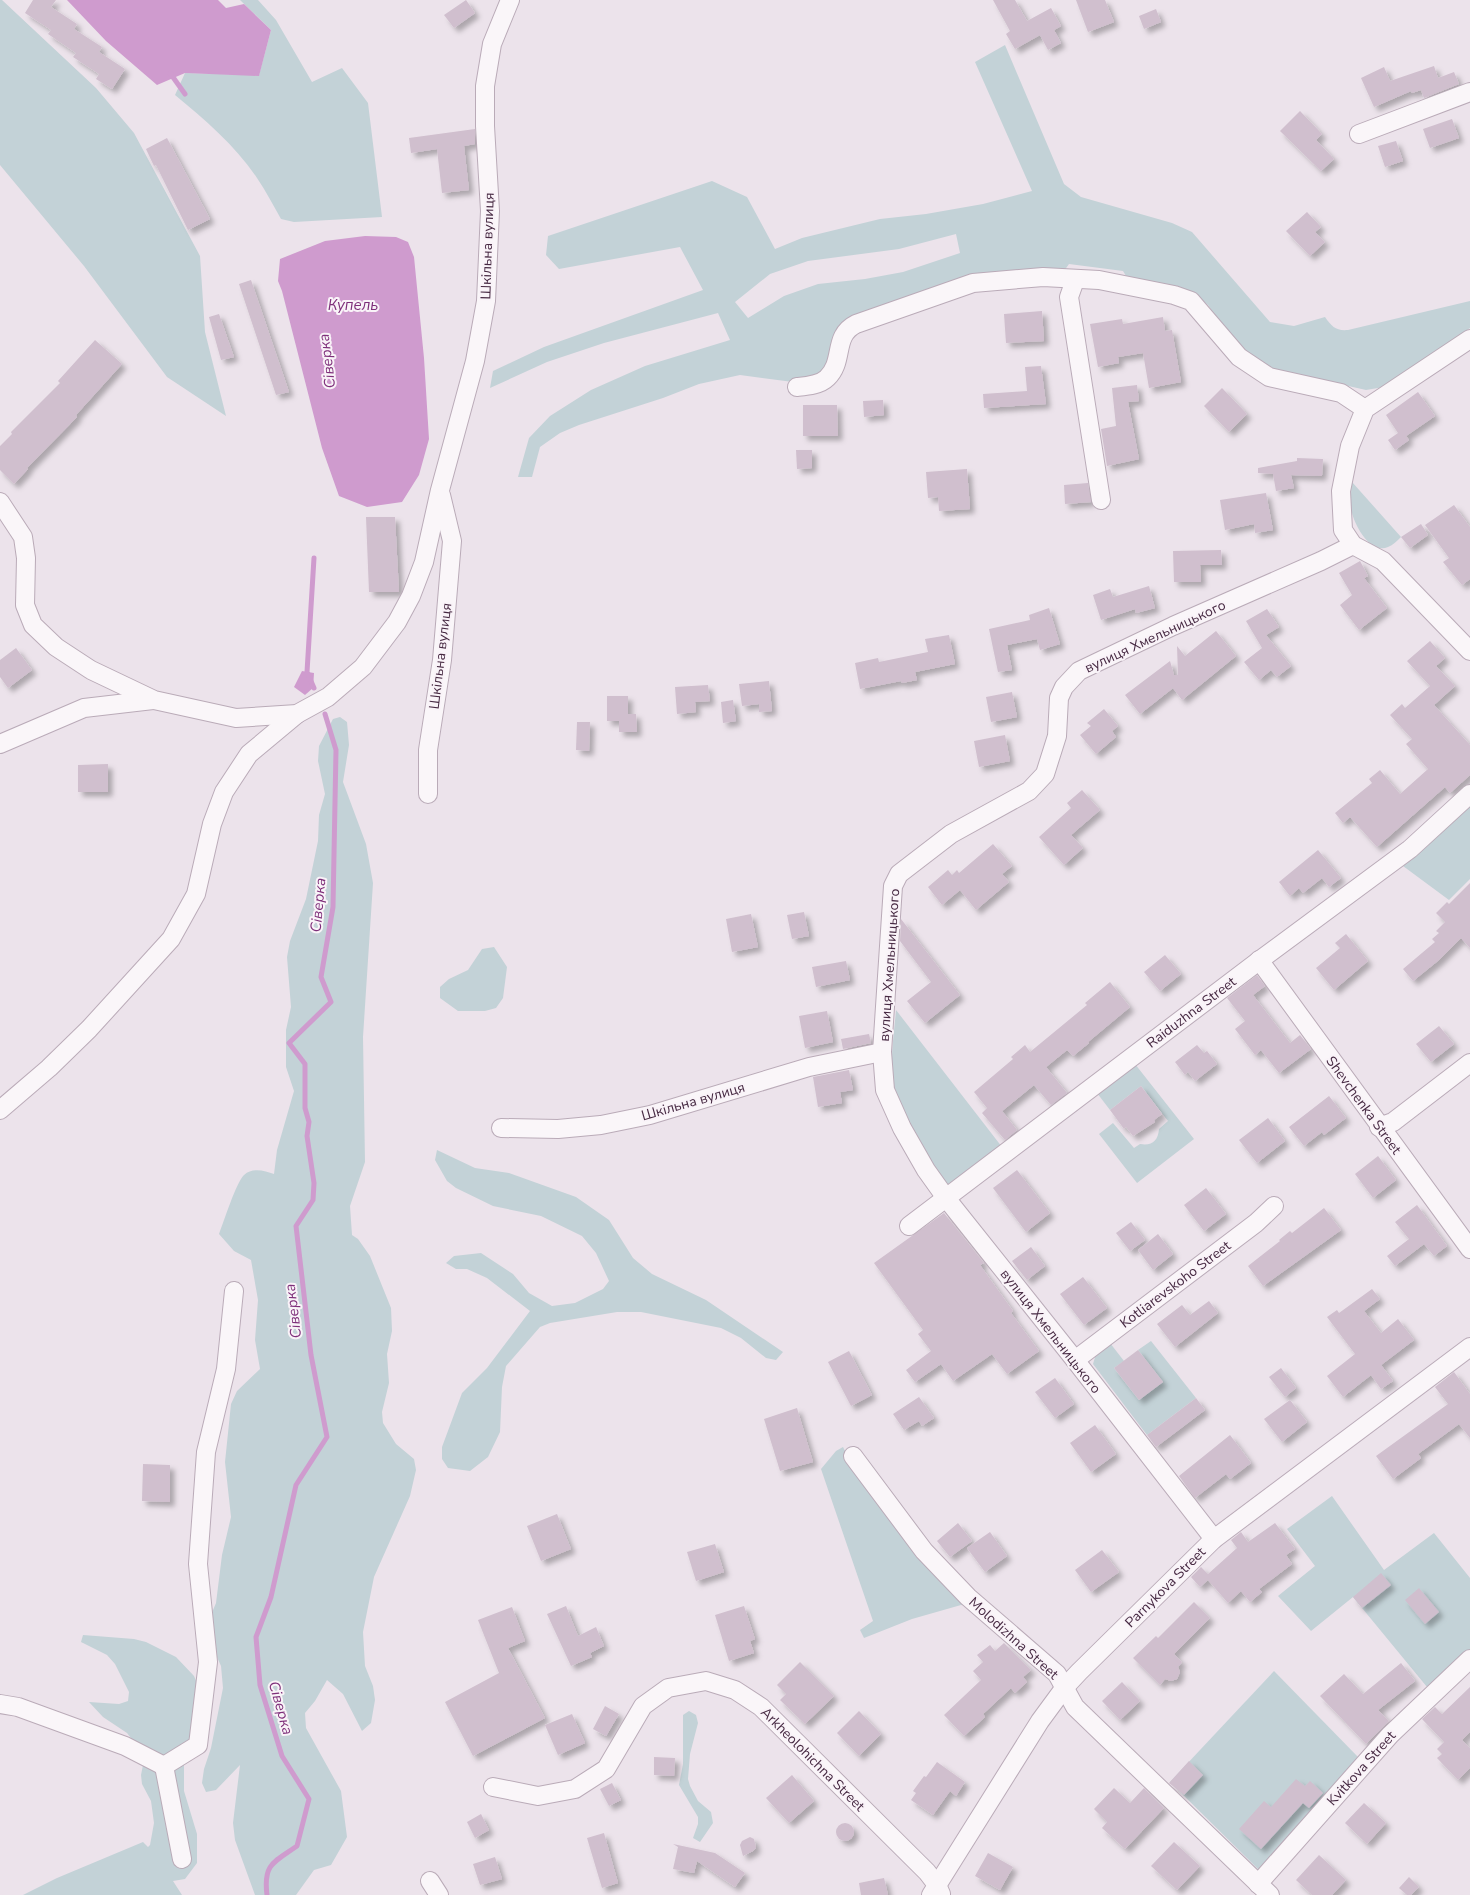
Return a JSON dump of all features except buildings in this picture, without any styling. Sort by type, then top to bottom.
[{"type":"street","name":"Шкільна вулиця","points":[[0,502],[23,537],[26,558],[25,605],[33,625],[56,647],[91,670],[154,700],[236,718],[297,714],[328,697],[350,680],[363,667],[397,622],[412,596],[424,562],[440,490],[475,361],[486,301],[490,211],[485,126],[485,86],[492,44],[510,0]]},
{"type":"street","points":[[1359,134],[1470,92]]},
{"type":"street","points":[[797,387],[815,384],[827,378],[838,358],[843,334],[848,328],[856,324],[973,283],[1043,277],[1108,282],[1174,295],[1191,301],[1239,357],[1269,377],[1341,394],[1365,409]]},
{"type":"street","points":[[1075,280],[1069,296],[1101,500]]},
{"type":"street","points":[[1470,339],[1365,409],[1350,446],[1341,491],[1343,530],[1354,545],[1383,562],[1470,651]]},
{"type":"street","name":"Шкільна вулиця","points":[[428,794],[428,750],[442,660],[452,541],[440,490]]},
{"type":"street","name":"вулиця Хмельницького","points":[[1214,1539],[946,1198],[926,1170],[902,1128],[885,1090],[882,1052],[893,886],[899,874],[952,834],[1029,790],[1045,774],[1057,736],[1059,698],[1064,687],[1079,671],[1173,626],[1354,545]]},
{"type":"street","points":[[0,744],[84,708],[154,700]]},
{"type":"street","points":[[0,1110],[49,1068],[89,1029],[170,939],[196,894],[212,824],[224,792],[249,754],[297,714]]},
{"type":"street","name":"Raiduzhna Street","points":[[908,1226],[1259,960],[1410,849],[1470,794]]},
{"type":"street","name":"Shevchenka Street","points":[[1259,960],[1470,1250]]},
{"type":"street","name":"Шкільна вулиця","points":[[501,1128],[558,1129],[601,1125],[650,1116],[809,1067],[882,1052]]},
{"type":"street","points":[[1379,1127],[1392,1122],[1470,1063]]},
{"type":"street","name":"Kotliarevskoho Street","points":[[1075,1360],[1256,1223],[1274,1206]]},
{"type":"street","points":[[164,1766],[198,1745],[208,1662],[198,1564],[206,1452],[226,1369],[234,1291]]},
{"type":"street","name":"Parnykova Street","points":[[937,1892],[1040,1721],[1065,1687],[1214,1539],[1470,1347]]},
{"type":"street","name":"Molodizhna Street","points":[[853,1456],[924,1551],[968,1597],[1057,1674],[1075,1707],[1264,1889]]},
{"type":"street","name":"Kvitkova Street","points":[[1264,1889],[1390,1735],[1470,1659]]},
{"type":"street","name":"Arkheolohichna Street","points":[[493,1787],[538,1796],[575,1789],[606,1769],[643,1706],[668,1688],[706,1681],[735,1690],[761,1707],[927,1872],[937,1892]]},
{"type":"street","points":[[0,1704],[18,1707],[125,1746],[164,1766]]},
{"type":"street","points":[[164,1766],[182,1859]]},
{"type":"shaded area","points":[[0,0],[96,88],[134,133],[200,256],[205,332],[226,416],[167,377],[84,266],[0,165]]},
{"type":"shaded area","points":[[240,0],[258,0],[276,20],[312,82],[342,68],[368,103],[382,217],[294,222],[281,219],[260,183],[239,155],[175,95],[185,73],[259,75],[271,30]]},
{"type":"shaded area","points":[[1005,45],[1064,184],[1081,197],[1172,223],[1192,232],[1270,322],[1294,326],[1325,317],[1335,328],[1348,330],[1470,301],[1470,328],[1384,387],[1366,390],[1273,369],[1244,351],[1222,326],[1208,305],[1193,293],[1126,276],[1123,271],[1069,264],[1064,271],[972,278],[854,320],[823,374],[793,382],[740,375],[699,384],[560,433],[540,447],[532,477],[518,477],[529,438],[550,416],[591,390],[645,366],[730,340],[718,313],[604,343],[547,362],[490,388],[493,371],[544,347],[703,290],[680,247],[559,269],[546,255],[548,236],[712,181],[747,197],[775,249],[802,238],[880,219],[926,214],[983,204],[1032,191],[975,62]],"holes":[[[956,234],[960,253],[903,272],[865,279],[818,284],[784,296],[748,318],[735,302],[770,274],[808,261],[899,249]]]},
{"type":"shaded area","points":[[1352,482],[1401,537],[1392,545],[1382,548],[1376,547],[1360,532],[1352,513]]},
{"type":"shaded area","points":[[340,717],[347,722],[349,745],[343,782],[366,844],[373,883],[363,1037],[365,1162],[350,1206],[352,1235],[358,1239],[370,1256],[391,1308],[392,1331],[387,1354],[389,1383],[382,1412],[383,1423],[396,1444],[414,1459],[416,1470],[410,1496],[374,1577],[363,1632],[365,1666],[373,1686],[375,1700],[371,1723],[362,1731],[343,1694],[327,1680],[315,1701],[305,1713],[306,1728],[341,1791],[347,1837],[331,1865],[314,1870],[296,1895],[255,1895],[235,1840],[233,1823],[240,1765],[216,1790],[206,1792],[202,1783],[223,1688],[221,1666],[212,1646],[208,1622],[216,1603],[222,1555],[231,1517],[225,1462],[231,1404],[237,1391],[260,1369],[255,1340],[258,1300],[251,1260],[234,1251],[219,1234],[234,1194],[244,1175],[255,1170],[274,1174],[277,1150],[294,1091],[286,1067],[286,1030],[291,1007],[287,957],[290,941],[306,899],[318,841],[319,815],[325,794],[318,761],[319,746],[333,719]]},
{"type":"shaded area","points":[[1470,805],[1470,879],[1449,900],[1403,866]]},
{"type":"shaded area","points":[[494,947],[507,967],[503,998],[496,1008],[485,1011],[458,1011],[440,998],[440,987],[449,979],[468,970],[482,949]]},
{"type":"shaded area","points":[[896,1010],[1002,1147],[952,1185],[945,1183],[923,1150],[908,1125],[897,1100],[892,1069]]},
{"type":"shaded area","points":[[1135,1064],[1194,1139],[1137,1183],[1099,1134],[1113,1123],[1134,1148],[1140,1144],[1154,1142],[1159,1129],[1168,1121],[1141,1086],[1110,1110],[1097,1093]]},
{"type":"shaded area","points":[[437,1150],[475,1168],[509,1173],[576,1197],[609,1220],[633,1258],[652,1274],[706,1300],[783,1352],[776,1360],[766,1358],[741,1338],[721,1328],[641,1312],[617,1312],[550,1323],[540,1327],[506,1366],[502,1387],[500,1432],[488,1457],[470,1471],[448,1468],[442,1459],[442,1447],[462,1393],[487,1368],[530,1311],[487,1278],[467,1269],[456,1269],[446,1263],[454,1256],[481,1253],[513,1274],[529,1293],[552,1306],[575,1303],[603,1289],[609,1281],[596,1253],[582,1236],[541,1216],[493,1206],[456,1188],[447,1181],[435,1160]]},
{"type":"shaded area","points":[[1151,1341],[1196,1398],[1147,1435],[1093,1364],[1096,1354],[1110,1343],[1124,1361],[1114,1368],[1139,1400],[1163,1382],[1138,1350]]},
{"type":"shaded area","points":[[843,1447],[849,1459],[974,1607],[961,1605],[912,1619],[864,1638],[860,1630],[873,1621],[821,1469],[836,1451]]},
{"type":"shaded area","points":[[1332,1496],[1384,1570],[1434,1533],[1470,1578],[1470,1651],[1427,1687],[1353,1597],[1311,1631],[1278,1596],[1315,1566],[1287,1529]]},
{"type":"shaded area","points":[[83,1635],[134,1639],[146,1642],[176,1657],[194,1676],[198,1685],[192,1730],[184,1756],[184,1791],[197,1834],[197,1863],[185,1879],[173,1881],[182,1895],[23,1895],[57,1878],[143,1842],[148,1847],[150,1845],[154,1823],[151,1801],[142,1784],[141,1775],[144,1760],[142,1752],[127,1733],[103,1717],[89,1702],[119,1704],[128,1701],[129,1692],[115,1664],[107,1655],[81,1642]]},
{"type":"shaded area","points":[[1274,1671],[1359,1758],[1259,1870],[1170,1782]]},
{"type":"shaded area","points":[[689,1711],[696,1715],[698,1723],[690,1754],[688,1779],[698,1801],[711,1812],[713,1823],[700,1842],[693,1838],[698,1824],[698,1817],[679,1785],[683,1764],[683,1715]]},
{"type":"water","points":[[67,0],[218,0],[226,8],[244,4],[271,30],[259,76],[185,73],[157,85],[106,41]]},
{"type":"water","name":"Купель","points":[[365,236],[396,237],[408,242],[414,257],[424,358],[429,439],[419,475],[402,502],[367,507],[339,496],[322,448],[278,281],[280,259],[325,241]]},
{"type":"water","points":[[302,671],[314,673],[313,688],[305,695],[294,687]]},
{"type":"waterway","name":"Сіверка","points":[[170,73],[185,94]]},
{"type":"waterway","name":"Сіверка","points":[[314,558],[307,672],[314,688]]},
{"type":"waterway","name":"Сіверка","points":[[267,1895],[266,1885],[269,1870],[276,1860],[297,1846],[309,1799],[282,1756],[260,1685],[256,1637],[271,1597],[296,1485],[327,1437],[311,1355],[296,1226],[313,1200],[314,1183],[307,1136],[309,1122],[305,1108],[305,1064],[289,1043],[331,1002],[321,977],[333,907],[336,750],[325,714]]}]
